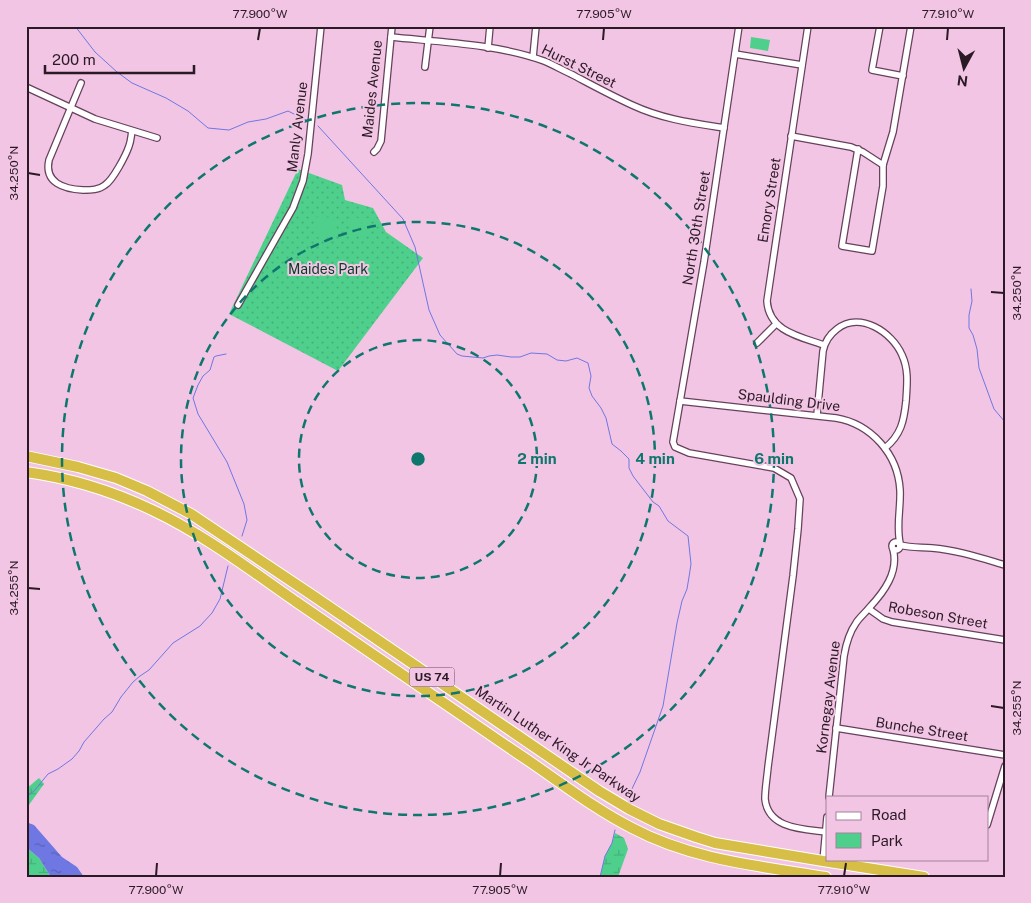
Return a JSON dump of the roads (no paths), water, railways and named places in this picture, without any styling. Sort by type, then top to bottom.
[{"type":"highway","name":"Martin Luther King Jr Parkway","points":[[26,456],[78,467],[116,478],[155,495],[191,514],[599,791],[644,817],[677,831],[715,843],[924,877]]},
{"type":"highway","name":"Martin Luther King Jr Parkway","points":[[26,472],[62,478],[115,494],[152,510],[184,528],[241,564],[563,784],[632,828],[658,840],[701,855],[826,877]]},
{"type":"street","name":"Manly Avenue","points":[[238,305],[293,208],[303,182],[308,154],[321,26]]},
{"type":"street","name":"Maides Avenue","points":[[374,152],[381,141],[392,26]]},
{"type":"street","points":[[425,66],[430,26]]},
{"type":"street","points":[[488,48],[490,26]]},
{"type":"street","points":[[533,57],[536,26]]},
{"type":"street","name":"North 30th Street","points":[[739,26],[703,268],[673,442],[676,447],[689,453],[774,468],[791,478],[800,499],[794,566],[765,800],[768,810],[776,821],[792,828],[826,832]]},
{"type":"street","name":"Emory Street","points":[[776,324],[770,314],[768,296],[808,26]]},
{"type":"street","points":[[880,26],[872,70],[903,76]]},
{"type":"street","points":[[858,150],[842,246],[872,251],[883,186],[883,165],[891,140],[911,26]]},
{"type":"street","name":"Hurst Street","points":[[391,37],[515,52],[554,65],[651,113],[684,122],[724,128]]},
{"type":"street","points":[[735,54],[802,65]]},
{"type":"street","points":[[81,82],[48,164],[50,175],[56,183],[62,187],[92,190],[106,185],[111,180],[126,152],[132,131]]},
{"type":"street","points":[[26,88],[95,119],[157,138]]},
{"type":"street","points":[[791,136],[842,144],[858,150],[883,165]]},
{"type":"street","points":[[817,415],[824,345],[828,338],[844,324],[855,322],[869,324],[890,337],[899,350],[906,364],[907,371],[903,419],[896,438],[885,448]]},
{"type":"street","points":[[757,343],[776,324],[790,333],[824,345]]},
{"type":"street","name":"Spaulding Drive","points":[[680,401],[843,419],[854,423],[873,435],[885,448]]},
{"type":"street","name":"Kornegay Avenue","points":[[829,796],[846,643],[854,625],[888,583],[897,548],[899,479],[894,463],[885,448]]},
{"type":"street","points":[[897,548],[931,548],[958,552],[1005,565]]},
{"type":"street","name":"Robeson Street","points":[[868,609],[882,619],[892,622],[1005,640]]},
{"type":"street","name":"Bunche Street","points":[[836,728],[1005,755]]},
{"type":"street","points":[[988,822],[1005,766]]},
{"type":"street","points":[[823,861],[826,832]]},
{"type":"water","points":[[26,822],[34,825],[62,857],[77,867],[84,877],[51,877],[39,858],[26,847]]},
{"type":"waterway","points":[[75,26],[95,52],[117,72],[132,83],[166,98],[188,111],[208,128],[229,130],[248,122],[266,119],[288,111],[306,120]]},
{"type":"waterway","points":[[318,126],[403,219],[415,247],[429,310],[440,335],[457,354],[483,358],[497,355],[520,357],[531,353],[547,354],[557,360],[566,361],[577,358],[588,363],[591,376],[589,388],[606,418],[612,444],[629,459],[629,468],[633,476],[653,502],[659,506],[668,521],[688,536],[691,564],[687,589],[677,623],[663,706],[640,772],[629,795]]},
{"type":"waterway","points":[[971,289],[972,301],[969,328],[977,349],[979,368],[994,409],[1005,422]]},
{"type":"waterway","points":[[226,354],[214,357],[210,370],[203,376],[193,398],[198,414],[227,462],[244,504],[247,520],[242,536]]},
{"type":"waterway","points":[[26,797],[34,791],[48,774],[72,759],[84,742],[112,712],[133,682],[149,670],[173,643],[200,626],[212,613],[220,599],[228,566]]},
{"type":"waterway","points":[[600,877],[605,856],[612,843],[615,830]]},
{"type":"park label","name":"Maides Park","points":[[328,269]]}]
